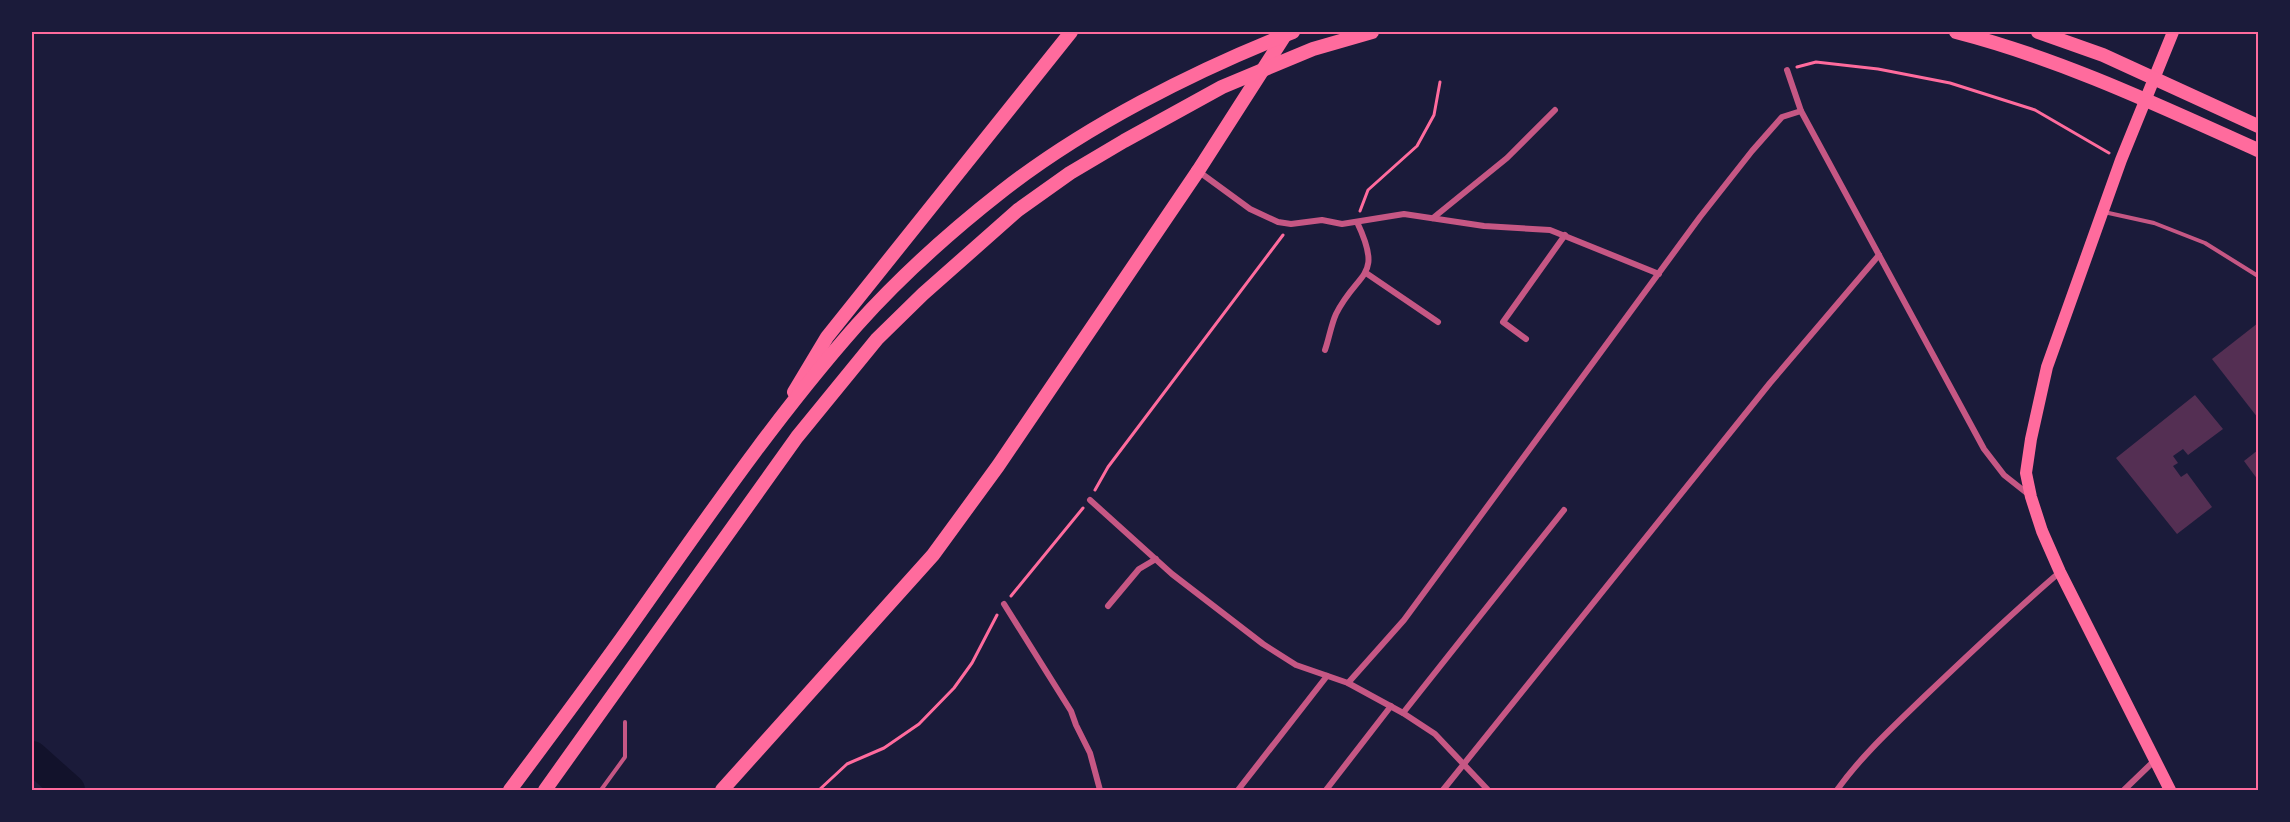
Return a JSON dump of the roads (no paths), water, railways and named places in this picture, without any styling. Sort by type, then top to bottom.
[{"type":"main road","points":[[777,423],[827,337],[1071,32]]},
{"type":"main road","points":[[722,790],[933,555],[998,466],[1198,171],[1287,32]]},
{"type":"main road","points":[[510,790],[622,639],[723,494],[777,423],[858,324],[903,278],[1002,191],[1057,152],[1209,69],[1293,32]]},
{"type":"main road","points":[[545,790],[797,437],[877,339],[922,294],[1018,210],[1070,173],[1222,87],[1313,49],[1372,32]]},
{"type":"main road","points":[[1956,32],[1989,40],[2093,78],[2259,150]]},
{"type":"main road","points":[[2038,32],[2103,56],[2259,126]]},
{"type":"main road","points":[[2170,790],[2060,572],[2042,531],[2026,473],[2047,368],[2121,160],[2173,32]]},
{"type":"street","points":[[1787,70],[1801,111],[1984,449],[2004,475],[2031,497]]},
{"type":"street","points":[[1433,218],[1507,158],[1555,110]]},
{"type":"street","points":[[1348,683],[1404,620],[1752,151],[1782,117],[1801,111]]},
{"type":"street","points":[[1198,171],[1250,209],[1278,222],[1291,224],[1322,220],[1342,224],[1404,214],[1484,226],[1550,230],[1659,274]]},
{"type":"street","points":[[1325,350],[1335,316],[1366,273],[1369,259],[1368,247],[1357,222]]},
{"type":"street","points":[[1526,339],[1503,322],[1565,235]]},
{"type":"street","points":[[1443,790],[1770,383],[1879,255]]},
{"type":"street","points":[[1366,273],[1438,322]]},
{"type":"street","points":[[1090,500],[1156,560],[1263,644],[1296,665],[1348,683],[1403,713],[1434,734],[1488,790]]},
{"type":"street","points":[[1403,713],[1564,510]]},
{"type":"street","points":[[1108,606],[1139,569],[1156,560]]},
{"type":"street","points":[[1837,790],[1854,767],[1884,736],[1981,642],[2060,572]]},
{"type":"street","points":[[1004,604],[1071,711],[1090,753],[1100,790]]},
{"type":"street","points":[[1238,790],[1327,676]]},
{"type":"street","points":[[1326,790],[1391,706]]},
{"type":"street","points":[[2124,790],[2155,760]]},
{"type":"lane","points":[[2103,212],[2154,223],[2205,243],[2259,276]]},
{"type":"lane","points":[[601,790],[626,757],[625,722]]},
{"type":"waterway","points":[[32,757],[69,790]]}]
